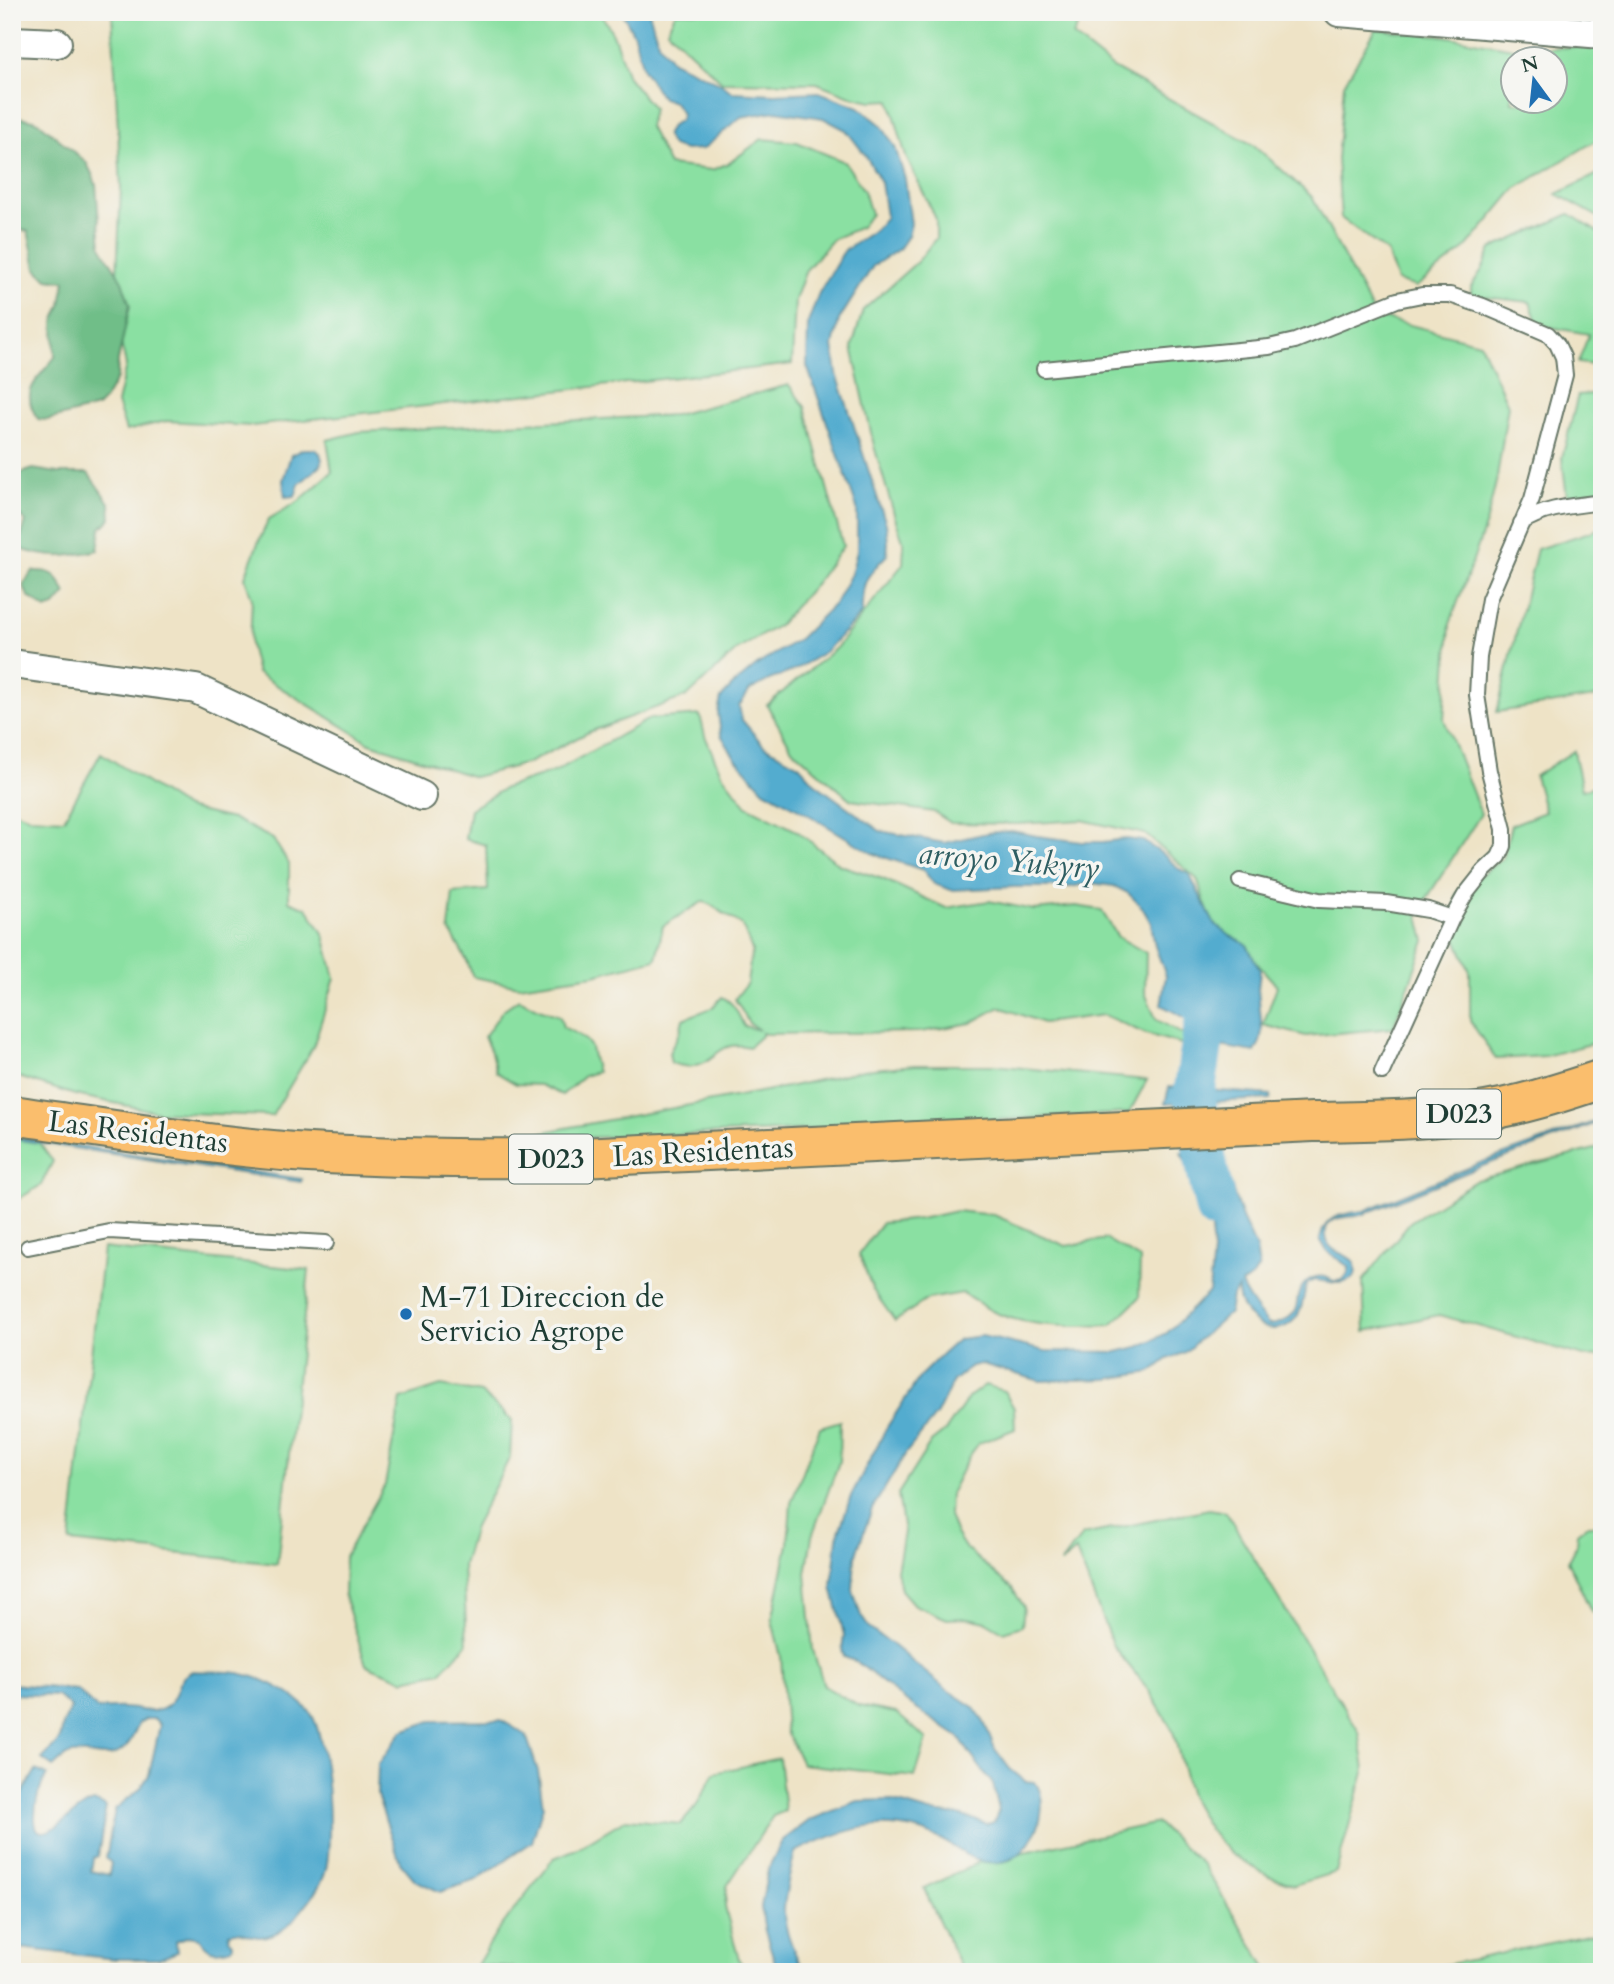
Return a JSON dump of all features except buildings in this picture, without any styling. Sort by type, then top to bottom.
[{"type":"main road","name":"Las Residentas","points":[[12,1115],[164,1137],[307,1153],[444,1160],[560,1158],[1390,1120],[1473,1113],[1525,1103],[1602,1079]]},
{"type":"street","points":[[1339,12],[1602,34]]},
{"type":"street","points":[[12,41],[57,43]]},
{"type":"street","points":[[12,664],[196,690],[422,796]]},
{"type":"lane","points":[[1044,369],[1269,347],[1295,341],[1397,300],[1422,295],[1450,295],[1483,306],[1548,334],[1558,344],[1565,375],[1532,499],[1489,598],[1479,657],[1477,695],[1489,771],[1504,829],[1504,846],[1499,857],[1465,895],[1452,918],[1382,1072]]},
{"type":"lane","points":[[1521,523],[1550,509],[1602,502]]},
{"type":"lane","points":[[1240,881],[1319,900],[1386,903],[1429,910],[1452,918]]},
{"type":"lane","points":[[28,1247],[109,1231],[326,1243]]},
{"type":"green space","points":[[112,12],[600,12],[613,34],[628,77],[653,108],[649,127],[669,165],[712,170],[729,163],[762,139],[797,142],[845,162],[864,191],[871,214],[861,227],[833,239],[806,270],[795,300],[792,364],[252,426],[166,421],[126,431],[117,403],[126,365],[115,317],[121,188]]},
{"type":"green space","points":[[676,12],[1084,12],[1073,36],[1113,68],[1255,146],[1312,197],[1375,316],[1480,343],[1508,405],[1497,478],[1486,524],[1450,624],[1444,719],[1481,814],[1418,912],[1425,941],[1393,1028],[1306,1036],[1263,1025],[1277,986],[1242,946],[1216,936],[1197,879],[1145,834],[1082,820],[1018,824],[951,823],[934,812],[851,800],[792,749],[767,705],[836,648],[903,564],[904,543],[874,446],[852,347],[863,310],[918,261],[936,238],[936,219],[906,157],[890,100],[872,101],[853,97],[817,83],[722,82],[667,30]]},
{"type":"green space","points":[[1376,29],[1445,36],[1502,46],[1498,46],[1498,116],[1568,116],[1568,47],[1602,46],[1602,137],[1515,189],[1466,248],[1416,287],[1397,281],[1387,252],[1341,218],[1337,159],[1344,84]]},
{"type":"green space","points":[[12,116],[41,124],[86,162],[96,185],[101,246],[122,281],[130,305],[117,378],[105,399],[97,407],[47,420],[38,419],[32,409],[30,393],[37,378],[55,357],[54,322],[61,305],[65,281],[47,279],[36,268],[28,231],[12,229]]},
{"type":"green space","points":[[1602,172],[1602,219],[1557,194]]},
{"type":"green space","points":[[1570,214],[1602,235],[1602,366],[1578,363],[1589,334],[1538,325],[1530,302],[1475,296],[1471,300],[1471,287],[1491,249]]},
{"type":"green space","points":[[789,385],[805,407],[843,546],[815,584],[779,625],[737,650],[688,696],[589,732],[528,763],[474,777],[370,743],[257,673],[250,645],[252,599],[245,577],[269,519],[299,501],[332,472],[327,440],[359,432],[675,415]]},
{"type":"green space","points":[[1602,393],[1602,496],[1561,499],[1567,498],[1562,458],[1578,395]]},
{"type":"green space","points":[[33,469],[58,473],[88,473],[110,504],[111,518],[101,528],[98,550],[58,556],[17,548],[26,522],[12,508],[13,476]]},
{"type":"green space","points":[[1602,528],[1602,696],[1497,712],[1537,549]]},
{"type":"green space","points":[[33,571],[46,571],[60,582],[66,593],[55,606],[46,609],[28,596],[23,585]]},
{"type":"green space","points":[[700,715],[705,736],[721,773],[747,806],[797,831],[840,865],[883,879],[946,908],[989,901],[1034,910],[1076,906],[1101,910],[1118,937],[1146,953],[1145,993],[1156,1019],[1187,1037],[1182,1044],[1146,1034],[1104,1015],[1043,1023],[1000,1007],[971,1023],[921,1032],[762,1032],[749,1047],[730,1046],[702,1063],[693,1066],[676,1065],[671,1063],[669,1053],[680,1032],[683,1019],[712,1008],[722,997],[733,1006],[744,1026],[759,1030],[749,1023],[735,999],[747,983],[752,950],[742,925],[704,901],[663,926],[656,959],[594,975],[519,986],[473,977],[449,929],[453,893],[488,890],[486,845],[465,839],[470,809],[505,788],[556,771],[649,719]]},
{"type":"green space","points":[[1574,751],[1582,790],[1602,784],[1602,1041],[1545,1056],[1496,1059],[1470,1021],[1470,972],[1454,934],[1456,894],[1503,858],[1511,825],[1545,812],[1535,776]]},
{"type":"green space","points":[[101,753],[186,808],[236,820],[273,839],[289,864],[289,901],[307,908],[324,935],[335,978],[313,1047],[272,1116],[158,1112],[75,1095],[12,1075],[12,810],[30,817],[64,819]]},
{"type":"green space","points":[[519,999],[560,1016],[563,1027],[589,1044],[597,1072],[584,1076],[562,1095],[540,1085],[516,1084],[496,1072],[484,1037],[503,1010]]},
{"type":"green space","points":[[915,1065],[992,1065],[1147,1080],[1129,1113],[778,1131],[506,1139],[792,1086],[863,1070]]},
{"type":"green space","points":[[12,1132],[35,1138],[53,1161],[41,1185],[12,1203]]},
{"type":"green space","points":[[1602,1147],[1602,1356],[1587,1357],[1439,1315],[1365,1331],[1363,1281],[1410,1222],[1477,1180]]},
{"type":"green space","points":[[956,1211],[994,1215],[1066,1246],[1106,1239],[1140,1259],[1139,1298],[1111,1325],[1038,1324],[1010,1318],[996,1313],[963,1293],[928,1299],[895,1321],[873,1290],[859,1254],[882,1223],[920,1219]]},
{"type":"green space","points":[[103,1248],[309,1270],[277,1564],[70,1542]]},
{"type":"green space","points":[[985,1385],[1004,1391],[1014,1408],[1015,1429],[979,1443],[968,1458],[950,1494],[949,1515],[955,1532],[966,1549],[1012,1588],[1024,1607],[1022,1626],[1003,1632],[986,1622],[968,1618],[947,1619],[914,1605],[901,1590],[897,1571],[904,1532],[898,1494],[931,1442],[946,1430],[969,1397]]},
{"type":"green space","points":[[441,1386],[481,1393],[512,1420],[510,1457],[474,1527],[463,1565],[467,1644],[441,1672],[404,1680],[366,1665],[344,1595],[345,1556],[385,1485],[401,1399]]},
{"type":"green space","points":[[840,1421],[839,1462],[812,1536],[806,1574],[813,1650],[824,1686],[859,1706],[896,1713],[927,1739],[915,1777],[802,1764],[786,1731],[781,1657],[772,1620],[788,1544],[791,1503],[820,1427]]},
{"type":"green space","points":[[1209,1509],[1226,1512],[1359,1732],[1365,1769],[1336,1872],[1294,1885],[1269,1876],[1231,1854],[1209,1830],[1190,1796],[1173,1731],[1148,1689],[1113,1646],[1076,1551],[1060,1564],[1083,1535]]},
{"type":"green space","points":[[1587,1525],[1602,1525],[1602,1618],[1591,1611],[1568,1561],[1576,1545],[1577,1533]]},
{"type":"green space","points":[[779,1758],[785,1811],[773,1816],[727,1886],[725,1907],[739,1960],[748,1972],[518,1972],[512,1967],[477,1965],[497,1932],[554,1858],[576,1849],[626,1819],[681,1824],[695,1808],[714,1773]]},
{"type":"green space","points":[[1157,1823],[1203,1865],[1269,1972],[963,1972],[924,1889],[979,1862]]},
{"type":"green space","points":[[1602,1932],[1602,1972],[1413,1972]]},
{"type":"water","points":[[622,12],[649,12],[658,42],[672,61],[718,82],[732,92],[819,92],[859,107],[881,125],[895,147],[905,179],[911,224],[908,236],[899,249],[873,266],[839,320],[833,346],[837,374],[886,524],[887,555],[866,580],[862,613],[826,651],[793,671],[750,690],[739,706],[742,720],[764,746],[799,765],[817,785],[880,831],[944,843],[987,833],[1012,831],[1082,842],[1126,839],[1143,841],[1189,874],[1214,923],[1247,945],[1260,970],[1258,989],[1262,1031],[1255,1052],[1195,1042],[1197,1024],[1161,1005],[1166,976],[1155,946],[1151,923],[1142,907],[1128,893],[1114,886],[1091,883],[1070,887],[951,890],[934,884],[923,870],[872,853],[764,790],[735,758],[721,735],[718,713],[721,698],[757,665],[800,638],[836,602],[851,574],[857,551],[857,508],[807,366],[808,323],[819,293],[844,251],[875,230],[886,217],[881,182],[866,156],[846,130],[823,118],[776,111],[741,117],[703,149],[685,150],[672,146],[666,136],[682,114],[674,102],[662,98],[643,69],[634,35]]},
{"type":"water","points":[[303,449],[314,449],[320,453],[321,465],[299,484],[295,496],[285,497],[283,480],[291,455]]},
{"type":"water","points":[[1169,1087],[1271,1095],[1270,1099],[1165,1104]]},
{"type":"water","points":[[1602,1119],[1364,1214],[1332,1221],[1326,1231],[1328,1243],[1353,1261],[1355,1276],[1341,1283],[1314,1280],[1307,1284],[1300,1312],[1285,1327],[1265,1328],[1249,1317],[1239,1299],[1238,1289],[1232,1296],[1229,1313],[1184,1353],[1168,1359],[1151,1372],[1107,1379],[1040,1381],[982,1364],[971,1366],[953,1381],[937,1414],[906,1453],[872,1509],[855,1557],[853,1590],[861,1616],[870,1629],[973,1707],[984,1722],[995,1749],[1010,1769],[1025,1781],[1035,1782],[1040,1792],[1041,1817],[1031,1841],[1012,1858],[1001,1862],[991,1863],[975,1859],[938,1838],[919,1831],[883,1826],[847,1831],[795,1852],[784,1912],[795,1954],[809,1972],[778,1972],[765,1931],[761,1907],[768,1869],[782,1841],[810,1820],[858,1801],[889,1800],[987,1824],[994,1822],[999,1810],[993,1784],[960,1738],[912,1706],[857,1662],[844,1657],[842,1649],[844,1635],[832,1587],[837,1538],[851,1496],[887,1427],[921,1375],[959,1339],[982,1336],[1045,1351],[1117,1352],[1141,1346],[1167,1333],[1209,1292],[1213,1252],[1211,1230],[1197,1182],[1181,1153],[1220,1152],[1242,1218],[1256,1248],[1259,1267],[1253,1276],[1241,1284],[1262,1317],[1269,1325],[1273,1325],[1284,1321],[1296,1311],[1300,1291],[1308,1281],[1326,1277],[1338,1281],[1347,1275],[1349,1267],[1327,1251],[1320,1239],[1326,1224],[1331,1220],[1364,1211],[1480,1163]]},
{"type":"water","points":[[12,1136],[302,1179],[301,1182],[12,1139]]},
{"type":"water","points":[[192,1671],[239,1673],[261,1680],[302,1703],[316,1723],[325,1765],[329,1815],[328,1859],[318,1887],[286,1927],[260,1937],[229,1933],[228,1939],[233,1944],[232,1948],[213,1950],[206,1947],[199,1938],[189,1936],[176,1941],[177,1952],[159,1959],[115,1959],[12,1947],[12,1833],[16,1825],[16,1804],[36,1770],[47,1775],[38,1795],[35,1811],[37,1828],[41,1832],[58,1826],[91,1803],[106,1807],[98,1856],[93,1858],[91,1871],[109,1875],[111,1863],[106,1858],[115,1809],[140,1789],[149,1775],[160,1725],[155,1719],[146,1719],[139,1723],[127,1745],[116,1754],[72,1754],[53,1767],[42,1759],[60,1740],[71,1707],[57,1696],[12,1694],[12,1684],[77,1690],[97,1709],[155,1711],[171,1702],[180,1682]]},
{"type":"water","points":[[501,1720],[526,1735],[538,1771],[543,1806],[532,1842],[476,1880],[440,1892],[415,1880],[400,1862],[377,1795],[378,1765],[402,1731],[431,1721]]},
{"type":"waterway","name":"arroyo Yukyry","points":[[1192,990],[1207,1013],[1194,1095],[1216,1209]]},
{"type":"place","name":"M-71 Direccion de Servicio Agrope","points":[[406,1314]]}]
